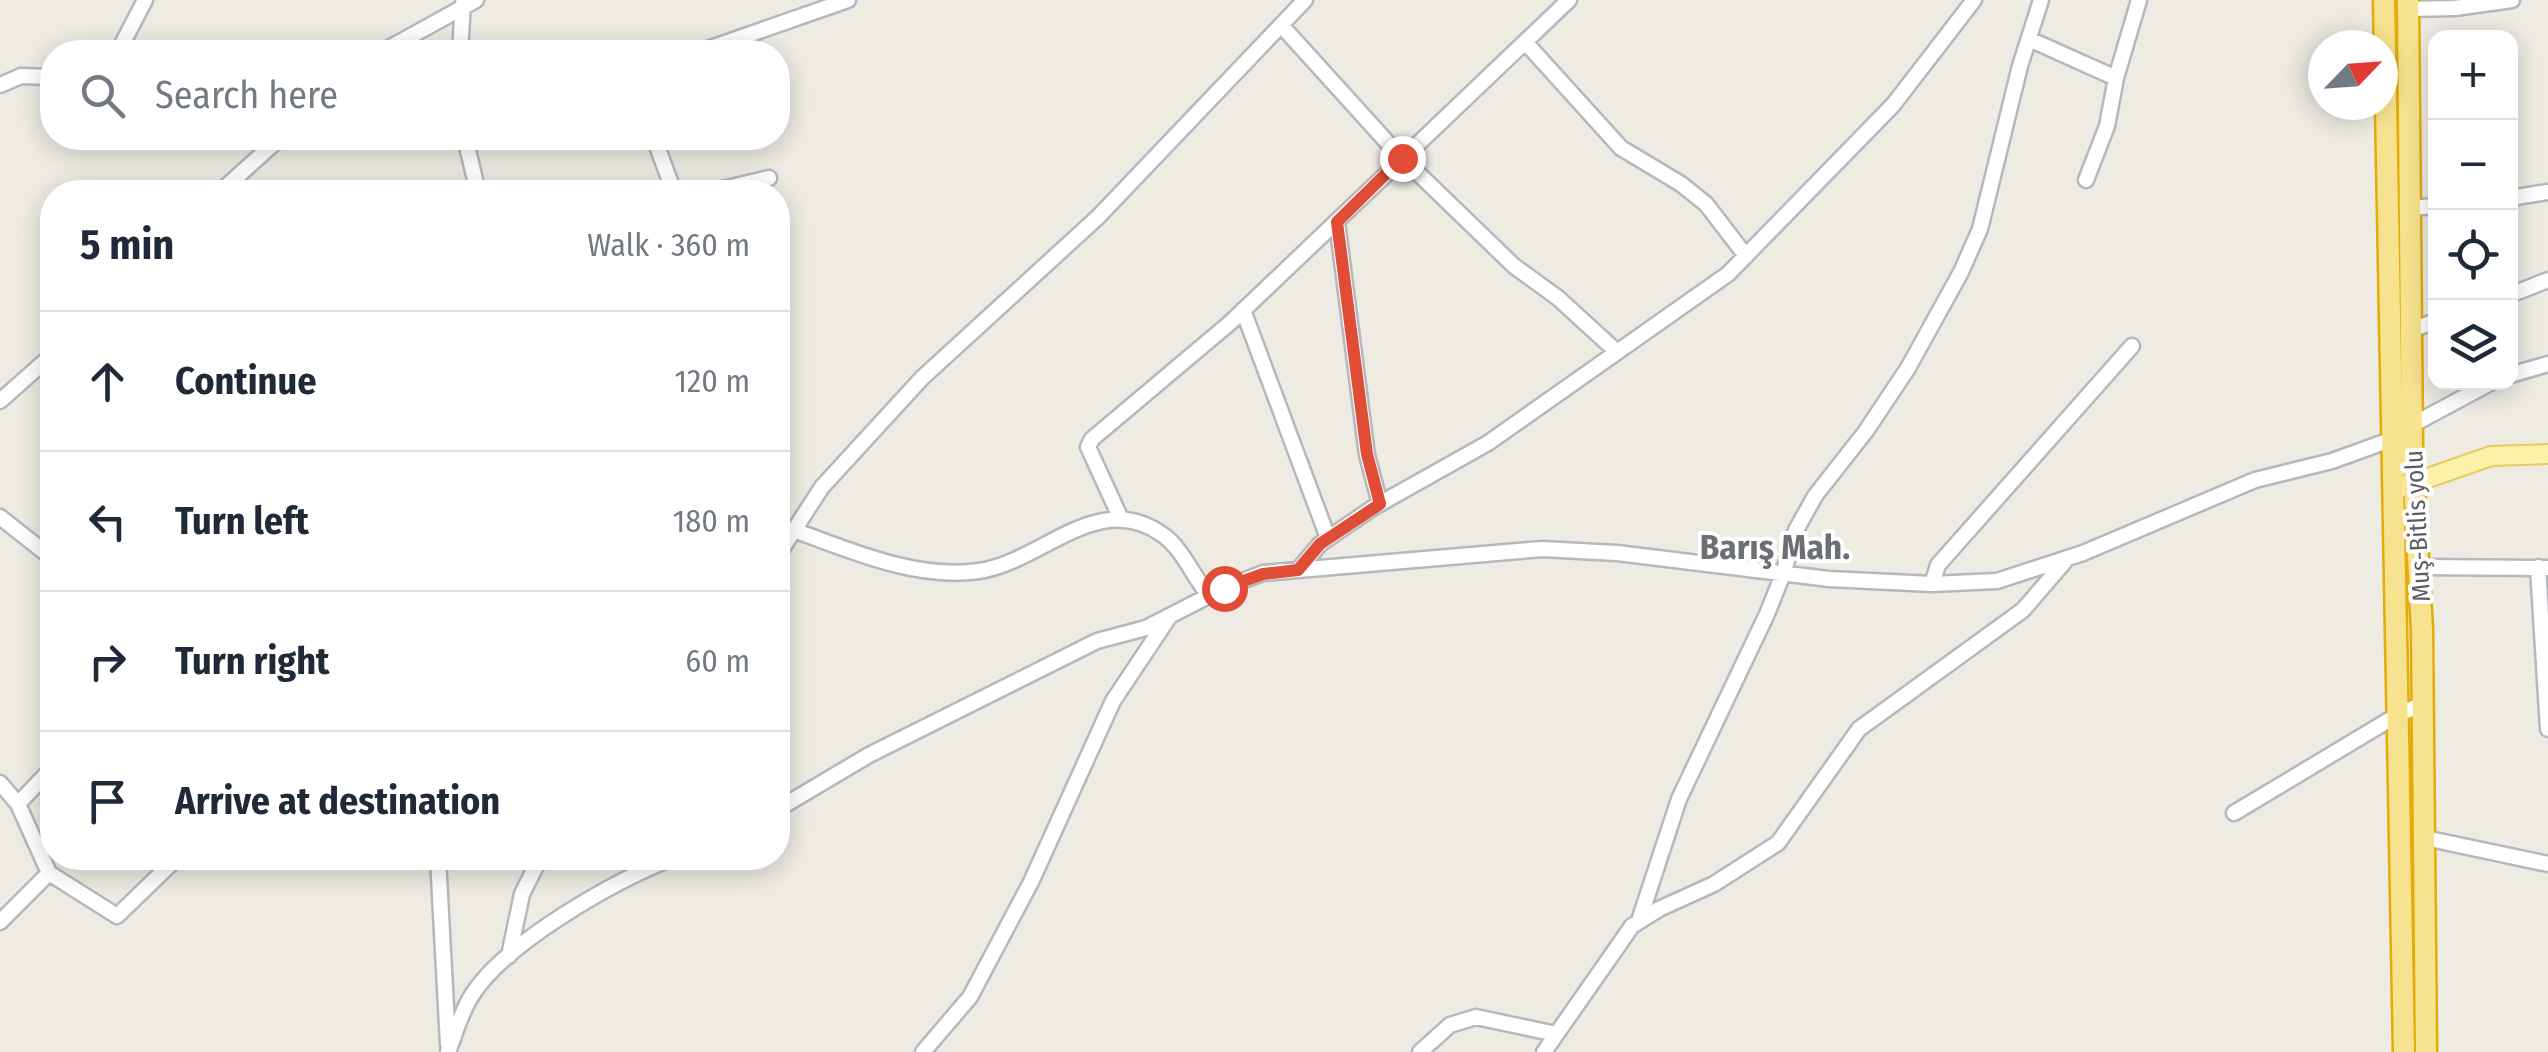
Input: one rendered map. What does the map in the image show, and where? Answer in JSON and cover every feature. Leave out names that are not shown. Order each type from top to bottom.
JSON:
[{"type":"highway","name":"Muş-Bitlis yolu","points":[[2384,0],[2404,1052]]},
{"type":"highway","name":"Muş-Bitlis yolu","points":[[2408,4],[2412,435],[2423,704],[2426,1052]]},
{"type":"main road","points":[[2392,491],[2491,456],[2548,454]]},
{"type":"street","points":[[124,40],[145,0]]},
{"type":"street","points":[[733,40],[848,0]]},
{"type":"street","points":[[790,536],[822,488],[922,378],[1098,217],[1305,0]]},
{"type":"street","points":[[1121,519],[1088,446],[1092,439],[1243,310],[1569,0]]},
{"type":"street","points":[[1298,570],[1328,538],[1488,443],[1728,274],[1893,105],[1974,0]]},
{"type":"street","points":[[1640,921],[1680,799],[1783,574],[1796,530],[1815,496],[1866,431],[1908,368],[1980,230],[2042,0]]},
{"type":"street","points":[[2086,180],[2107,126],[2116,78],[2139,0]]},
{"type":"street","points":[[2408,4],[2455,8],[2512,0]]},
{"type":"street","points":[[402,40],[467,2]]},
{"type":"street","points":[[462,40],[467,2]]},
{"type":"street","points":[[1280,25],[1402,158],[1514,266],[1558,298],[1616,351]]},
{"type":"street","points":[[2029,39],[2116,78]]},
{"type":"street","points":[[1525,42],[1621,148],[1706,204],[1746,256]]},
{"type":"street","points":[[0,86],[20,76],[40,77]]},
{"type":"street","points":[[233,180],[267,150]]},
{"type":"street","points":[[468,150],[476,180]]},
{"type":"street","points":[[658,150],[670,180]]},
{"type":"street","points":[[761,180],[769,178]]},
{"type":"street","points":[[2518,197],[2548,192]]},
{"type":"street","points":[[2410,208],[2428,207]]},
{"type":"street","points":[[1337,222],[1367,454],[1380,504]]},
{"type":"street","points":[[2518,291],[2548,280]]},
{"type":"street","points":[[1243,310],[1328,538]]},
{"type":"street","points":[[2411,330],[2428,324]]},
{"type":"street","points":[[1932,584],[1938,565],[2132,346]]},
{"type":"street","points":[[2518,373],[2548,364]]},
{"type":"street","points":[[0,401],[40,366]]},
{"type":"street","points":[[790,802],[869,755],[1082,648],[1146,628],[1263,574],[1542,549],[1617,553],[1783,574],[1932,584],[1997,581],[2067,558],[2255,480],[2412,435],[2480,390]]},
{"type":"street","points":[[0,517],[40,549]]},
{"type":"street","points":[[794,530],[844,548],[950,574],[1008,564],[1076,529],[1108,518],[1121,519],[1161,533],[1175,546],[1209,596]]},
{"type":"street","points":[[1544,1052],[1632,926],[1659,908],[1714,884],[1778,843],[1859,729],[2023,610],[2067,558]]},
{"type":"street","points":[[2419,568],[2543,568],[2548,729]]},
{"type":"street","points":[[923,1052],[970,997],[1031,882],[1112,700],[1169,616]]},
{"type":"street","points":[[2234,813],[2399,714],[2423,704]]},
{"type":"street","points":[[18,804],[40,781]]},
{"type":"street","points":[[0,783],[18,804],[40,855]]},
{"type":"street","points":[[2425,838],[2548,864]]},
{"type":"street","points":[[46,870],[117,916],[165,870]]},
{"type":"street","points":[[439,870],[448,1051]]},
{"type":"street","points":[[510,956],[522,894],[534,870]]},
{"type":"street","points":[[448,1051],[472,994],[510,956],[560,918],[642,870]]},
{"type":"street","points":[[0,922],[48,874]]},
{"type":"street","points":[[1420,1052],[1450,1025],[1476,1017],[1556,1034]]},
{"type":"district","name":"Barış Mah.","points":[[1775,547]]},
{"type":"route","points":[[1224,588],[1263,574],[1298,570],[1320,544],[1380,504],[1367,454],[1337,222],[1402,158]]}]
